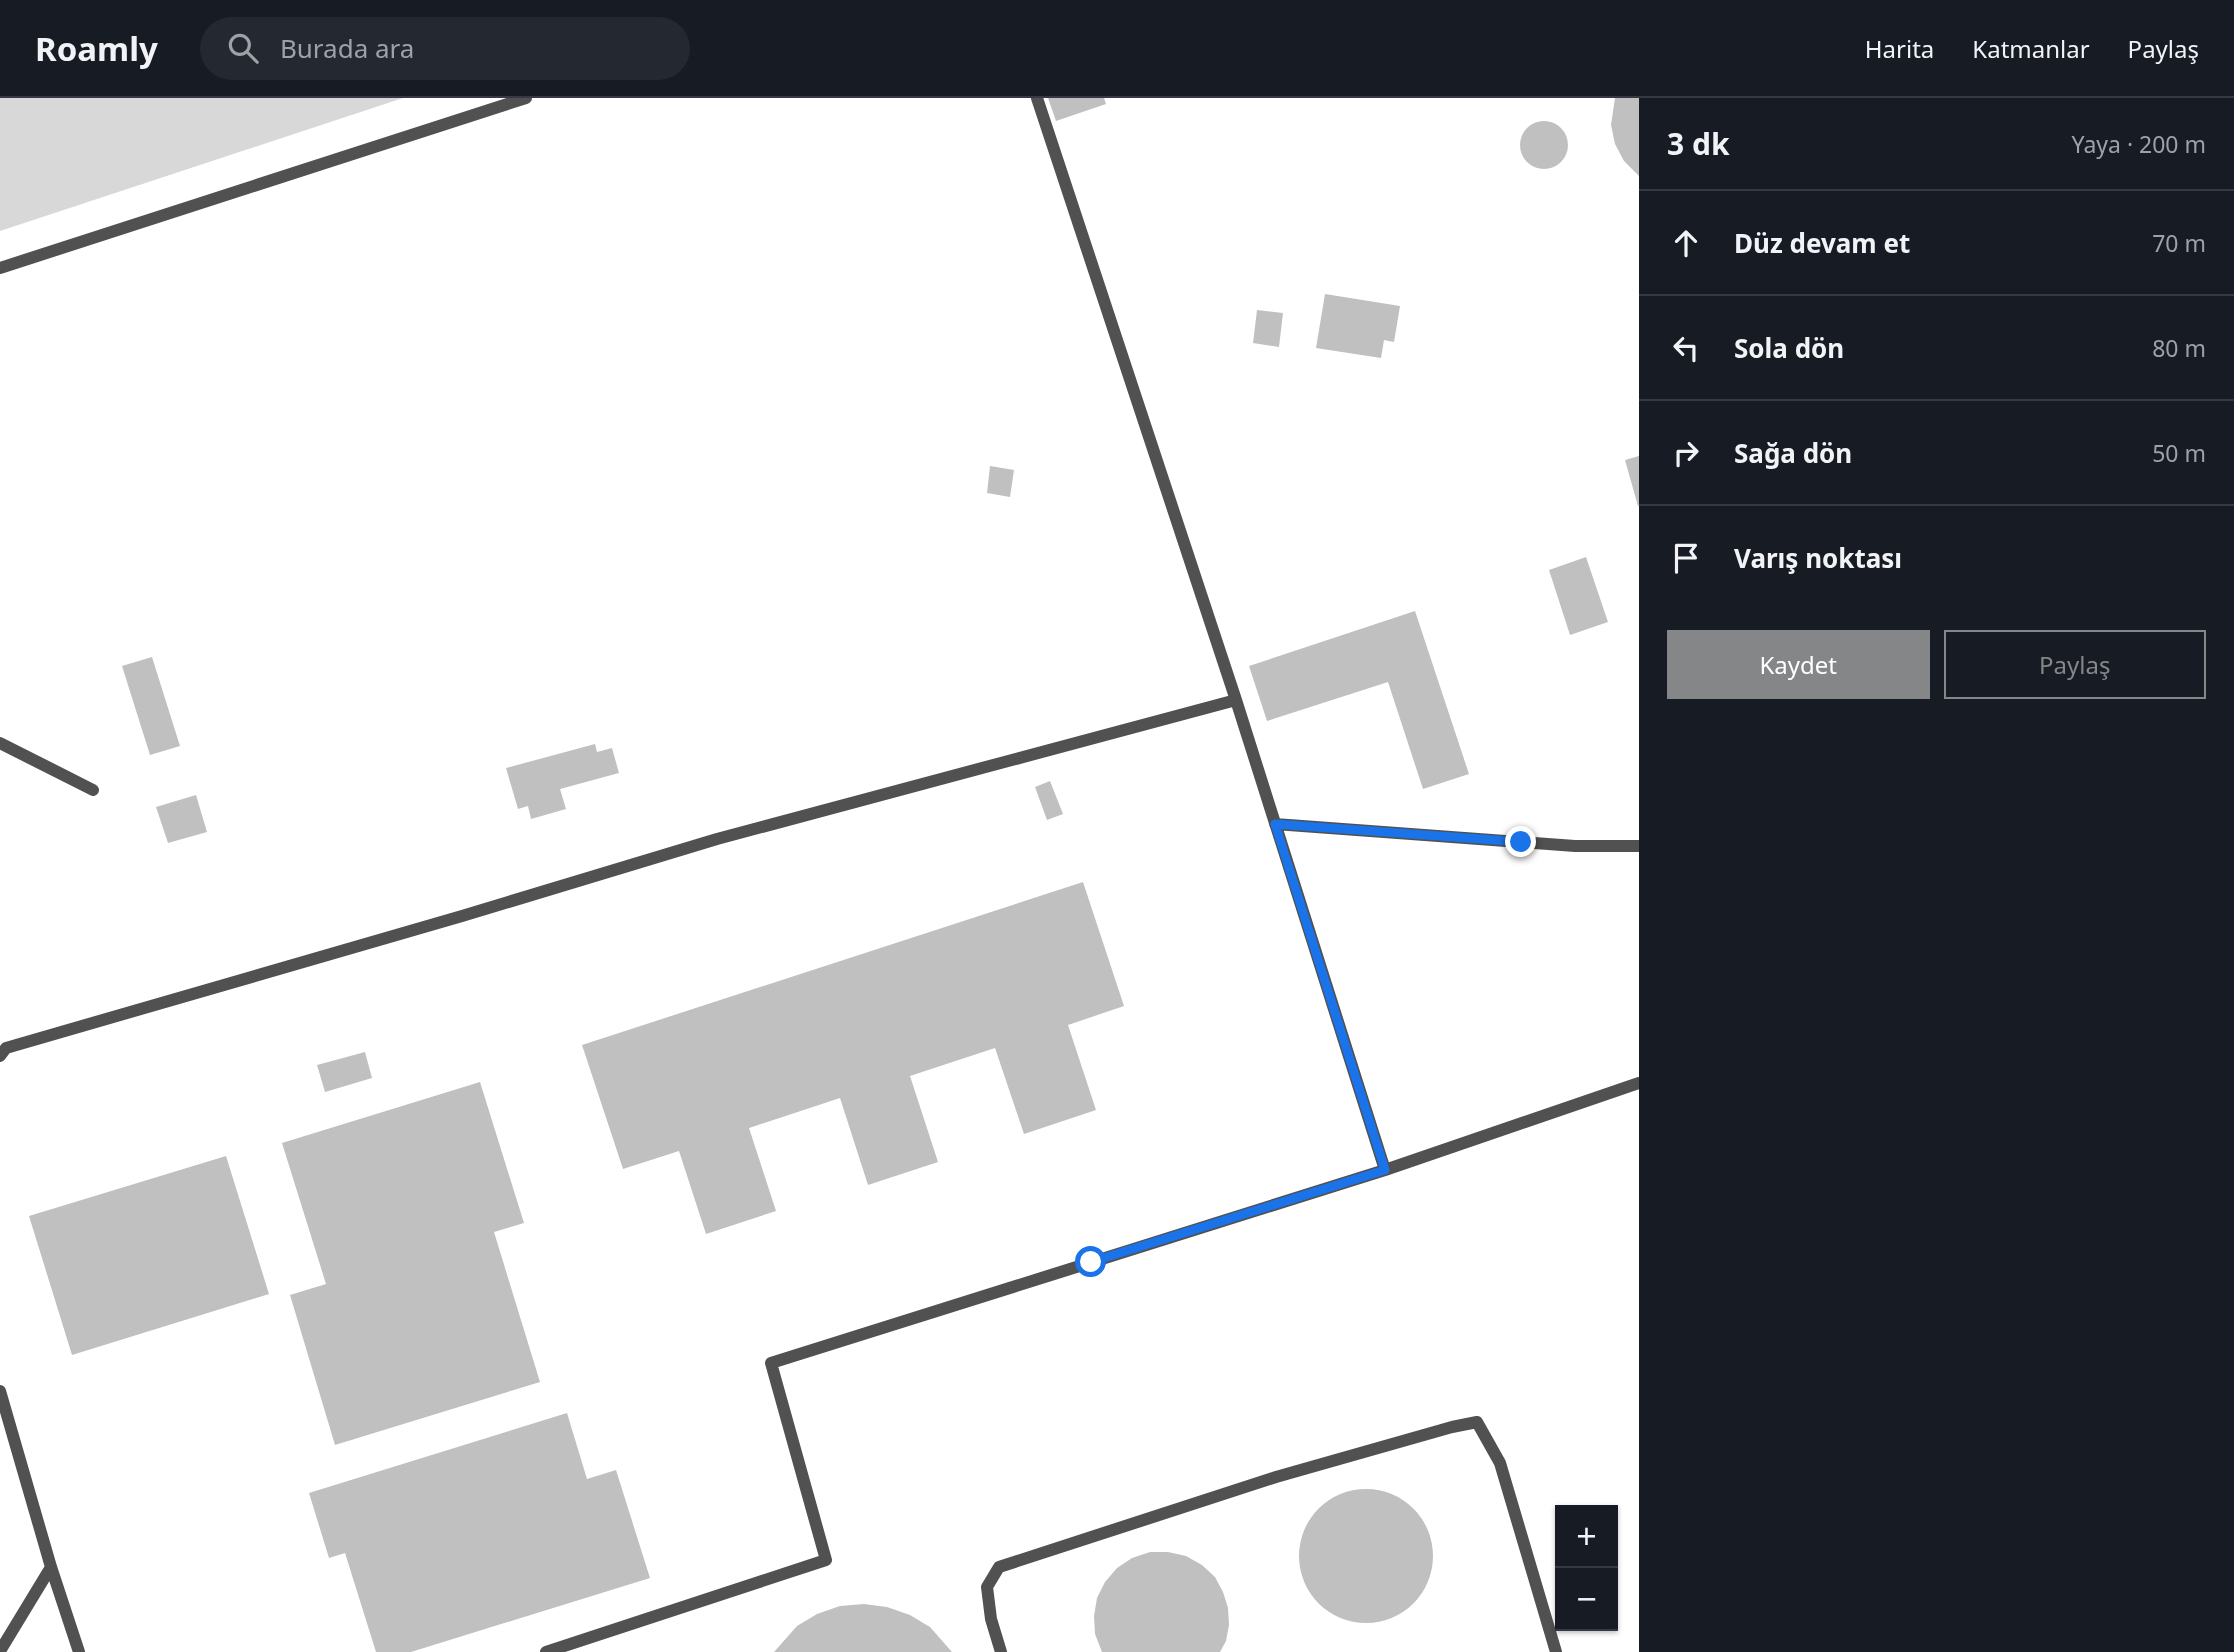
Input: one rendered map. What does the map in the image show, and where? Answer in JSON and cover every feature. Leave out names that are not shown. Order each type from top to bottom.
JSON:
[{"type":"lane","points":[[0,268],[526,98]]},
{"type":"lane","points":[[1037,98],[1236,700],[1385,1170]]},
{"type":"lane","points":[[0,1056],[6,1048],[717,839],[1236,700]]},
{"type":"lane","points":[[0,743],[93,790]]},
{"type":"lane","points":[[1275,824],[1575,846],[1639,846]]},
{"type":"lane","points":[[546,1652],[826,1560],[771,1363],[1385,1170],[1639,1083]]},
{"type":"lane","points":[[0,1391],[51,1567],[79,1652]]},
{"type":"lane","points":[[1001,1652],[991,1619],[987,1587],[999,1567],[1276,1477],[1452,1427],[1477,1423],[1500,1463],[1556,1652]]},
{"type":"lane","points":[[0,1651],[51,1567]]},
{"type":"shaded area","points":[[0,98],[403,98],[0,231]]},
{"type":"building","points":[[1048,98],[1104,98],[1106,104],[1056,121]]},
{"type":"building","points":[[1615,98],[1639,98],[1639,176],[1624,161],[1615,144],[1611,125]]},
{"type":"building","points":[[1544,121],[1561,128],[1568,145],[1561,162],[1544,169],[1527,162],[1520,145],[1527,128]]},
{"type":"building","points":[[1325,294],[1400,306],[1394,342],[1384,340],[1381,358],[1316,348]]},
{"type":"building","points":[[1257,310],[1283,313],[1279,347],[1253,343]]},
{"type":"building","points":[[1639,456],[1639,506],[1638,506],[1625,460]]},
{"type":"building","points":[[990,466],[1014,470],[1010,497],[987,493]]},
{"type":"building","points":[[1586,557],[1608,622],[1570,635],[1549,570]]},
{"type":"building","points":[[1415,611],[1469,774],[1423,789],[1388,682],[1267,721],[1249,666]]},
{"type":"building","points":[[152,657],[180,746],[150,755],[122,666]]},
{"type":"building","points":[[595,744],[597,752],[612,748],[619,773],[560,789],[566,809],[531,819],[528,806],[518,809],[506,768]]},
{"type":"building","points":[[1050,781],[1063,814],[1047,820],[1035,787]]},
{"type":"building","points":[[196,795],[207,832],[168,843],[156,807]]},
{"type":"building","points":[[1083,882],[1124,1006],[1068,1025],[1096,1110],[1024,1134],[995,1048],[910,1076],[938,1162],[868,1185],[840,1098],[749,1128],[776,1211],[706,1234],[679,1151],[623,1169],[582,1045]]},
{"type":"building","points":[[365,1052],[372,1078],[325,1092],[317,1065]]},
{"type":"building","points":[[480,1082],[524,1223],[494,1232],[540,1382],[335,1445],[290,1295],[326,1284],[282,1143]]},
{"type":"building","points":[[226,1156],[269,1294],[72,1355],[29,1216]]},
{"type":"building","points":[[567,1413],[587,1479],[616,1470],[650,1578],[411,1652],[376,1652],[345,1553],[329,1558],[309,1493]]},
{"type":"building","points":[[1366,1489],[1392,1494],[1414,1508],[1428,1530],[1433,1556],[1428,1582],[1414,1604],[1392,1618],[1366,1623],[1340,1618],[1318,1604],[1304,1582],[1299,1556],[1304,1530],[1318,1508],[1340,1494]]},
{"type":"building","points":[[1150,1552],[1186,1556],[1215,1577],[1228,1608],[1229,1625],[1226,1641],[1220,1652],[1102,1652],[1095,1634],[1097,1598],[1105,1582],[1117,1568],[1132,1558]]},
{"type":"building","points":[[864,1604],[887,1607],[910,1615],[930,1627],[952,1652],[774,1652],[797,1626],[817,1614],[840,1606]]},
{"type":"route","points":[[1091,1262],[1385,1170],[1275,824],[1521,842]]}]
